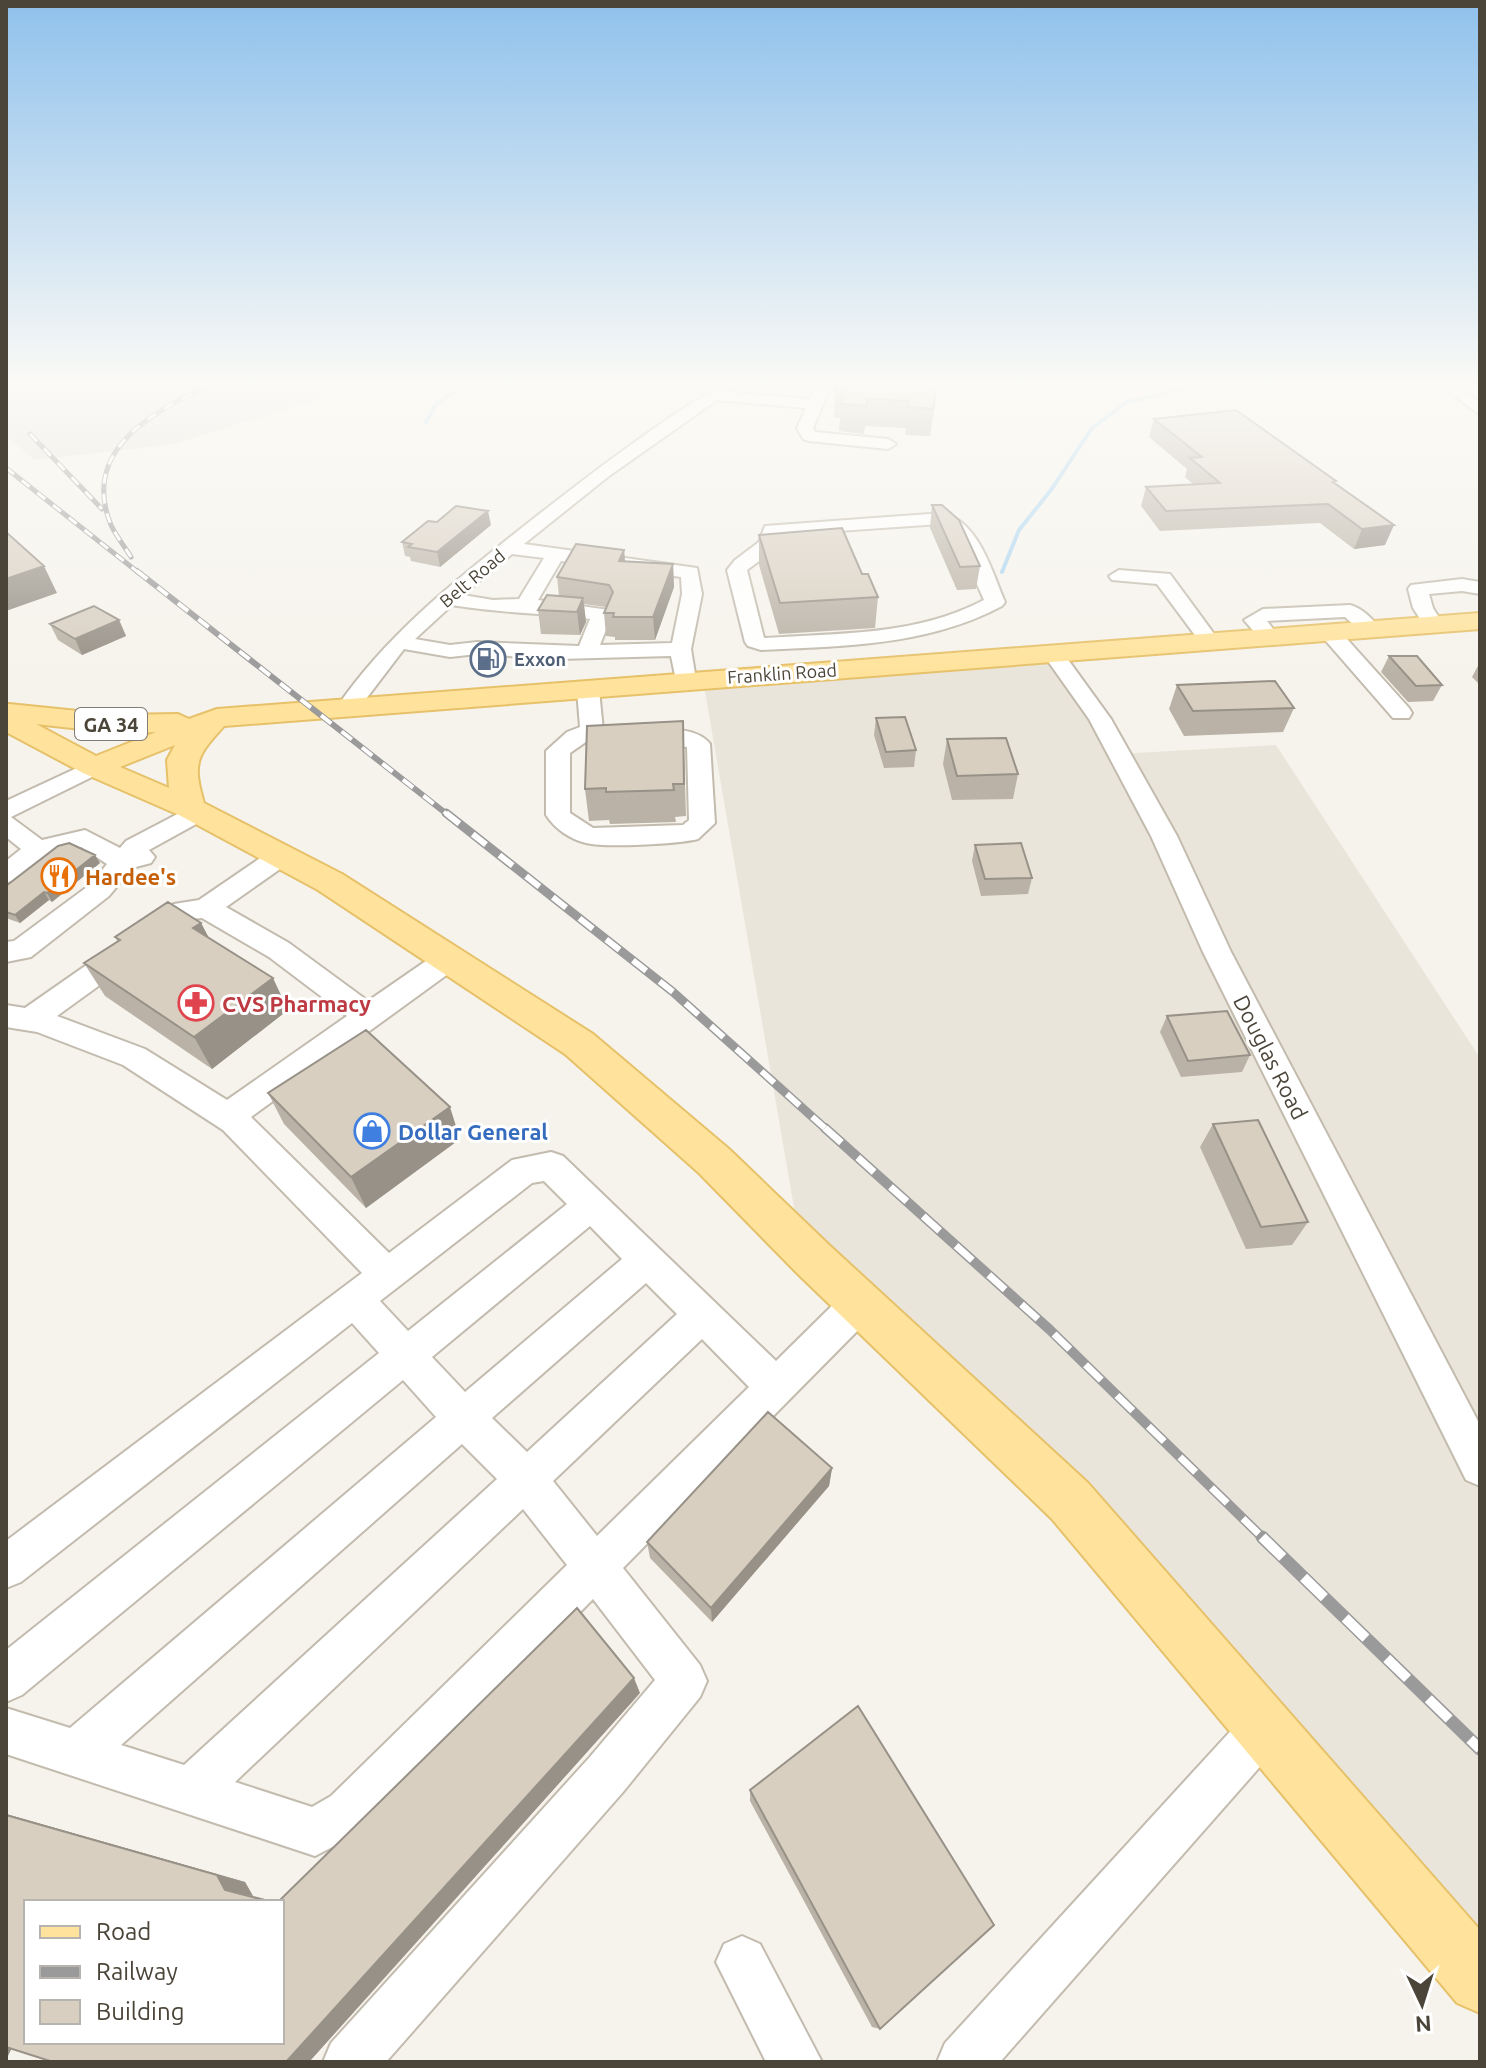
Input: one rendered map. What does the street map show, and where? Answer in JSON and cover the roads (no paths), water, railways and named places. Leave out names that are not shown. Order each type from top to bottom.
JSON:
[{"type":"main road","name":"Franklin Road","points":[[94,767],[217,718],[348,707],[567,676],[685,680],[1480,621]]},
{"type":"main road","name":"GA 34","points":[[6,712],[117,724],[172,724],[217,718]]},
{"type":"main road","points":[[198,813],[180,776],[180,762],[193,741],[217,718]]},
{"type":"main road","points":[[6,720],[94,767],[198,813],[330,882],[579,1044],[714,1161],[1070,1501],[1480,1980]]},
{"type":"street","name":"Belt Road","points":[[348,707],[399,642],[591,482]]},
{"type":"street","points":[[943,518],[951,520],[961,530],[995,602],[966,620],[900,633],[776,643],[755,642],[737,570],[743,561],[763,552],[771,541],[771,530],[943,518]]},
{"type":"street","points":[[508,548],[690,572],[692,594],[681,649],[685,680]]},
{"type":"street","points":[[450,651],[525,605],[556,554]]},
{"type":"street","points":[[1119,576],[1163,578],[1210,642]]},
{"type":"street","points":[[1433,624],[1423,608],[1418,589],[1462,585],[1480,588]]},
{"type":"street","points":[[448,598],[567,676],[608,735]]},
{"type":"street","points":[[525,605],[602,614],[587,652],[567,676]]},
{"type":"street","points":[[1270,638],[1254,620],[1263,615],[1350,611],[1371,630]]},
{"type":"street","points":[[900,633],[917,663]]},
{"type":"street","points":[[1329,633],[1348,649],[1381,694],[1401,713]]},
{"type":"street","points":[[399,642],[450,651],[466,667],[567,676]]},
{"type":"street","points":[[776,643],[783,673]]},
{"type":"street","points":[[587,652],[681,649]]},
{"type":"street","name":"Douglas Road","points":[[1054,654],[1100,719],[1164,836],[1217,952],[1480,1466]]},
{"type":"street","points":[[608,735],[671,737],[690,739],[698,744],[702,823],[689,833],[590,836],[574,829],[558,815],[558,751],[575,737],[608,735]]},
{"type":"street","points":[[6,811],[94,767]]},
{"type":"street","points":[[6,952],[21,950],[100,890],[123,862],[157,850],[198,813]]},
{"type":"street","points":[[6,824],[37,849]]},
{"type":"street","points":[[6,874],[37,849],[85,838],[123,862]]},
{"type":"street","points":[[18,1018],[184,911],[206,908],[281,856]]},
{"type":"street","points":[[206,908],[279,950],[368,1017]]},
{"type":"street","points":[[227,1117],[449,959]]},
{"type":"street","points":[[18,1018],[134,1057],[227,1117],[371,1287],[406,1354],[463,1418],[526,1479],[684,1681],[606,1775],[350,2062]]},
{"type":"street","points":[[6,1567],[524,1170],[551,1166],[775,1386]]},
{"type":"street","points":[[6,1679],[591,1205]]},
{"type":"street","points":[[76,1754],[646,1260]]},
{"type":"street","points":[[6,1731],[315,1832],[348,1813],[861,1302]]},
{"type":"street","points":[[191,1791],[702,1315]]},
{"type":"street","points":[[964,2062],[1264,1728]]},
{"type":"street","points":[[742,1962],[795,2062]]},
{"type":"waterway","points":[[1002,572],[1019,530],[1057,482]]},
{"type":"railway","points":[[23,482],[139,573]]},
{"type":"railway","points":[[76,482],[102,509]]},
{"type":"railway","points":[[105,482],[104,498],[111,525],[131,557]]},
{"type":"railway","points":[[137,571],[448,815]]},
{"type":"railway","points":[[446,813],[673,992],[827,1130]]},
{"type":"railway","points":[[825,1128],[1049,1329],[1264,1539]]},
{"type":"railway","points":[[1262,1537],[1480,1749]]},
{"type":"place","name":"Exxon","points":[[488,659]]},
{"type":"place","name":"Hardee's","points":[[59,876]]},
{"type":"place","name":"CVS Pharmacy","points":[[196,1003]]},
{"type":"place","name":"Dollar General","points":[[372,1131]]}]
